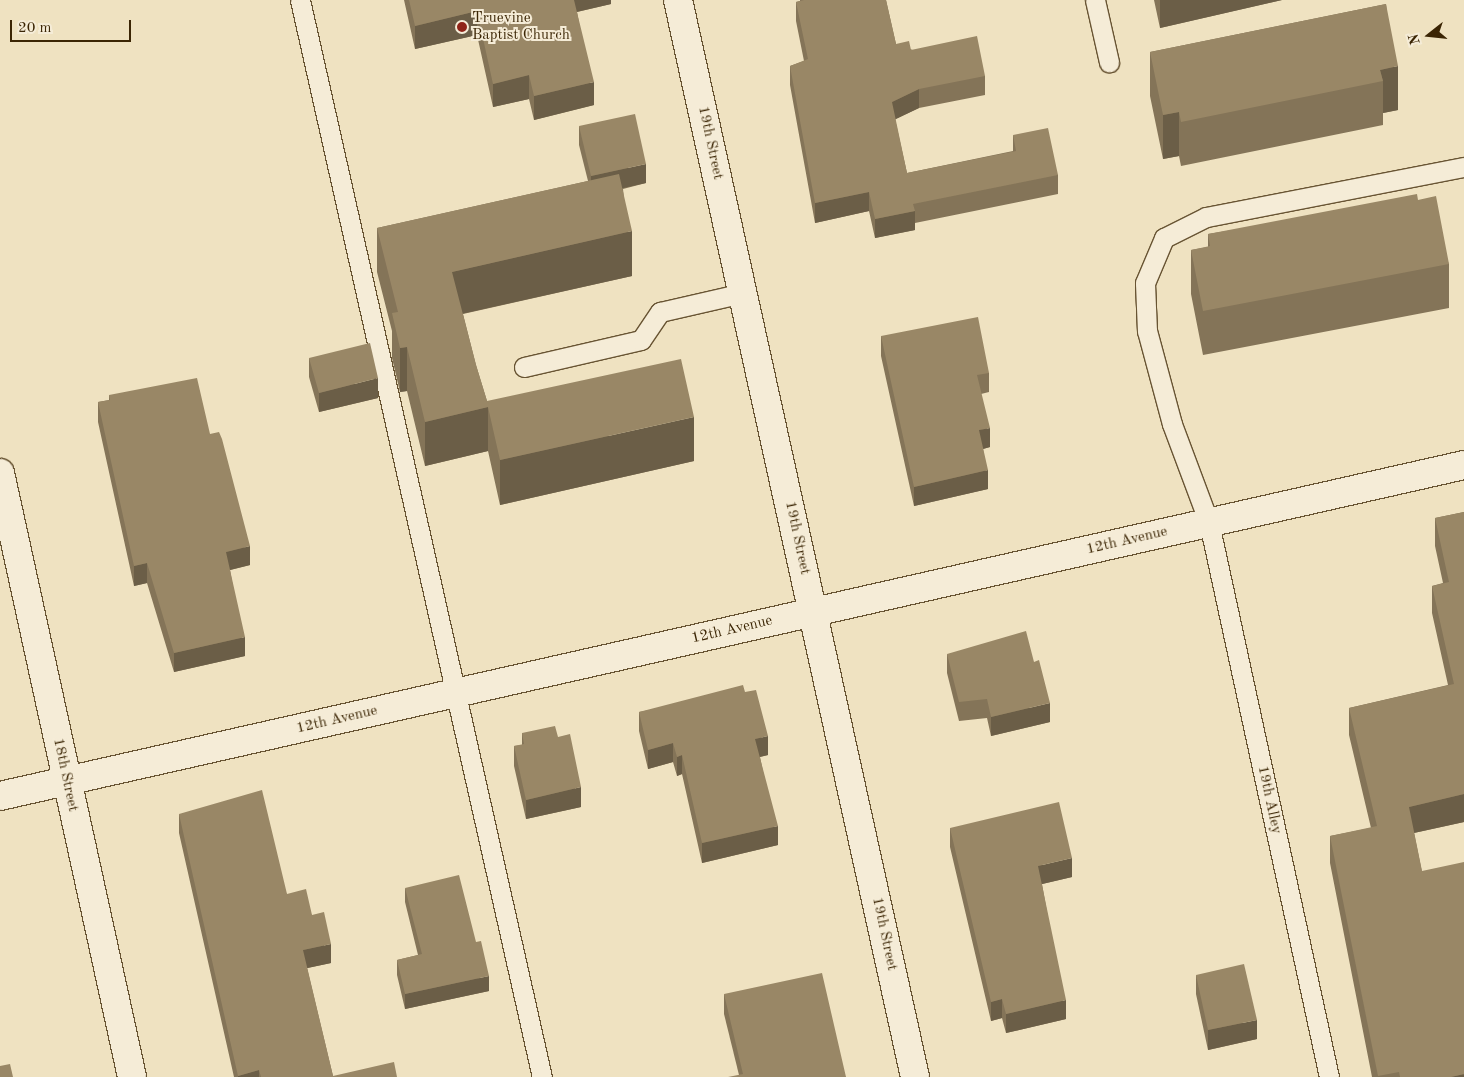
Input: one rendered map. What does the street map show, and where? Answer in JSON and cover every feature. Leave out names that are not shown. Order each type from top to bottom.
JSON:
[{"type":"street","name":"19th Street","points":[[678,0],[915,1077]]},
{"type":"street","name":"12th Avenue","points":[[0,796],[1464,465]]},
{"type":"street","name":"18th Street","points":[[0,473],[132,1077]]},
{"type":"lane","points":[[300,0],[542,1077]]},
{"type":"lane","points":[[1094,0],[1110,62]]},
{"type":"lane","name":"19th Alley","points":[[1330,1077],[1209,523],[1172,424],[1147,330],[1145,283],[1164,238],[1224,212],[1464,167]]},
{"type":"lane","points":[[524,367],[641,340],[660,312],[743,293]]},
{"type":"building","points":[[409,0],[574,0],[594,82],[534,96],[529,75],[493,84],[477,11],[415,26]]},
{"type":"building","points":[[804,0],[886,0],[896,44],[909,41],[911,50],[977,36],[985,76],[919,89],[892,102],[907,173],[1016,151],[1013,135],[1048,128],[1058,175],[913,204],[915,211],[875,219],[869,192],[815,203],[790,66],[808,59],[796,2]]},
{"type":"building","points":[[1386,4],[1398,66],[1380,70],[1383,81],[1181,122],[1179,112],[1163,115],[1150,52]]},
{"type":"building","points":[[635,114],[646,164],[591,176],[579,126]]},
{"type":"building","points":[[619,174],[632,231],[452,272],[487,401],[681,359],[694,417],[500,460],[488,407],[425,422],[407,347],[400,348],[392,313],[398,312],[377,228]]},
{"type":"building","points":[[1417,194],[1418,200],[1436,196],[1449,264],[1203,311],[1191,250],[1210,246],[1208,234]]},
{"type":"building","points":[[978,317],[989,373],[977,375],[990,428],[979,430],[988,470],[914,487],[881,336]]},
{"type":"building","points":[[370,343],[378,378],[319,393],[309,358]]},
{"type":"building","points":[[197,378],[210,434],[219,432],[222,439],[250,546],[226,552],[245,637],[174,653],[147,563],[134,566],[98,402],[110,400],[109,395]]},
{"type":"building","points":[[1464,512],[1464,794],[1409,807],[1422,871],[1464,862],[1464,1074],[1451,1077],[1400,1077],[1399,1072],[1378,1076],[1330,836],[1377,826],[1349,708],[1454,684],[1432,586],[1449,582],[1435,518]]},
{"type":"building","points":[[1026,631],[1034,662],[1039,660],[1050,703],[991,717],[987,699],[959,702],[947,654]]},
{"type":"building","points":[[743,685],[745,692],[756,690],[768,736],[755,739],[778,826],[702,843],[682,755],[677,757],[673,743],[648,750],[639,712]]},
{"type":"building","points":[[555,726],[558,737],[570,734],[581,787],[526,800],[514,746],[524,744],[522,733]]},
{"type":"building","points":[[262,790],[287,894],[306,889],[312,915],[324,912],[331,944],[303,950],[333,1076],[394,1062],[397,1077],[261,1077],[259,1070],[238,1076],[179,814]]},
{"type":"building","points":[[1059,802],[1072,858],[1038,866],[1066,1000],[1006,1014],[1002,999],[991,1002],[950,828]]},
{"type":"building","points":[[459,875],[476,942],[481,941],[489,976],[405,994],[397,960],[422,954],[405,888]]},
{"type":"building","points":[[1244,964],[1257,1020],[1208,1030],[1196,975]]},
{"type":"building","points":[[822,973],[846,1077],[728,1077],[743,1074],[724,994]]},
{"type":"building","points":[[10,1064],[13,1077],[0,1077],[0,1066]]},
{"type":"place","name":"Truevine Baptist Church","points":[[462,27]]}]
